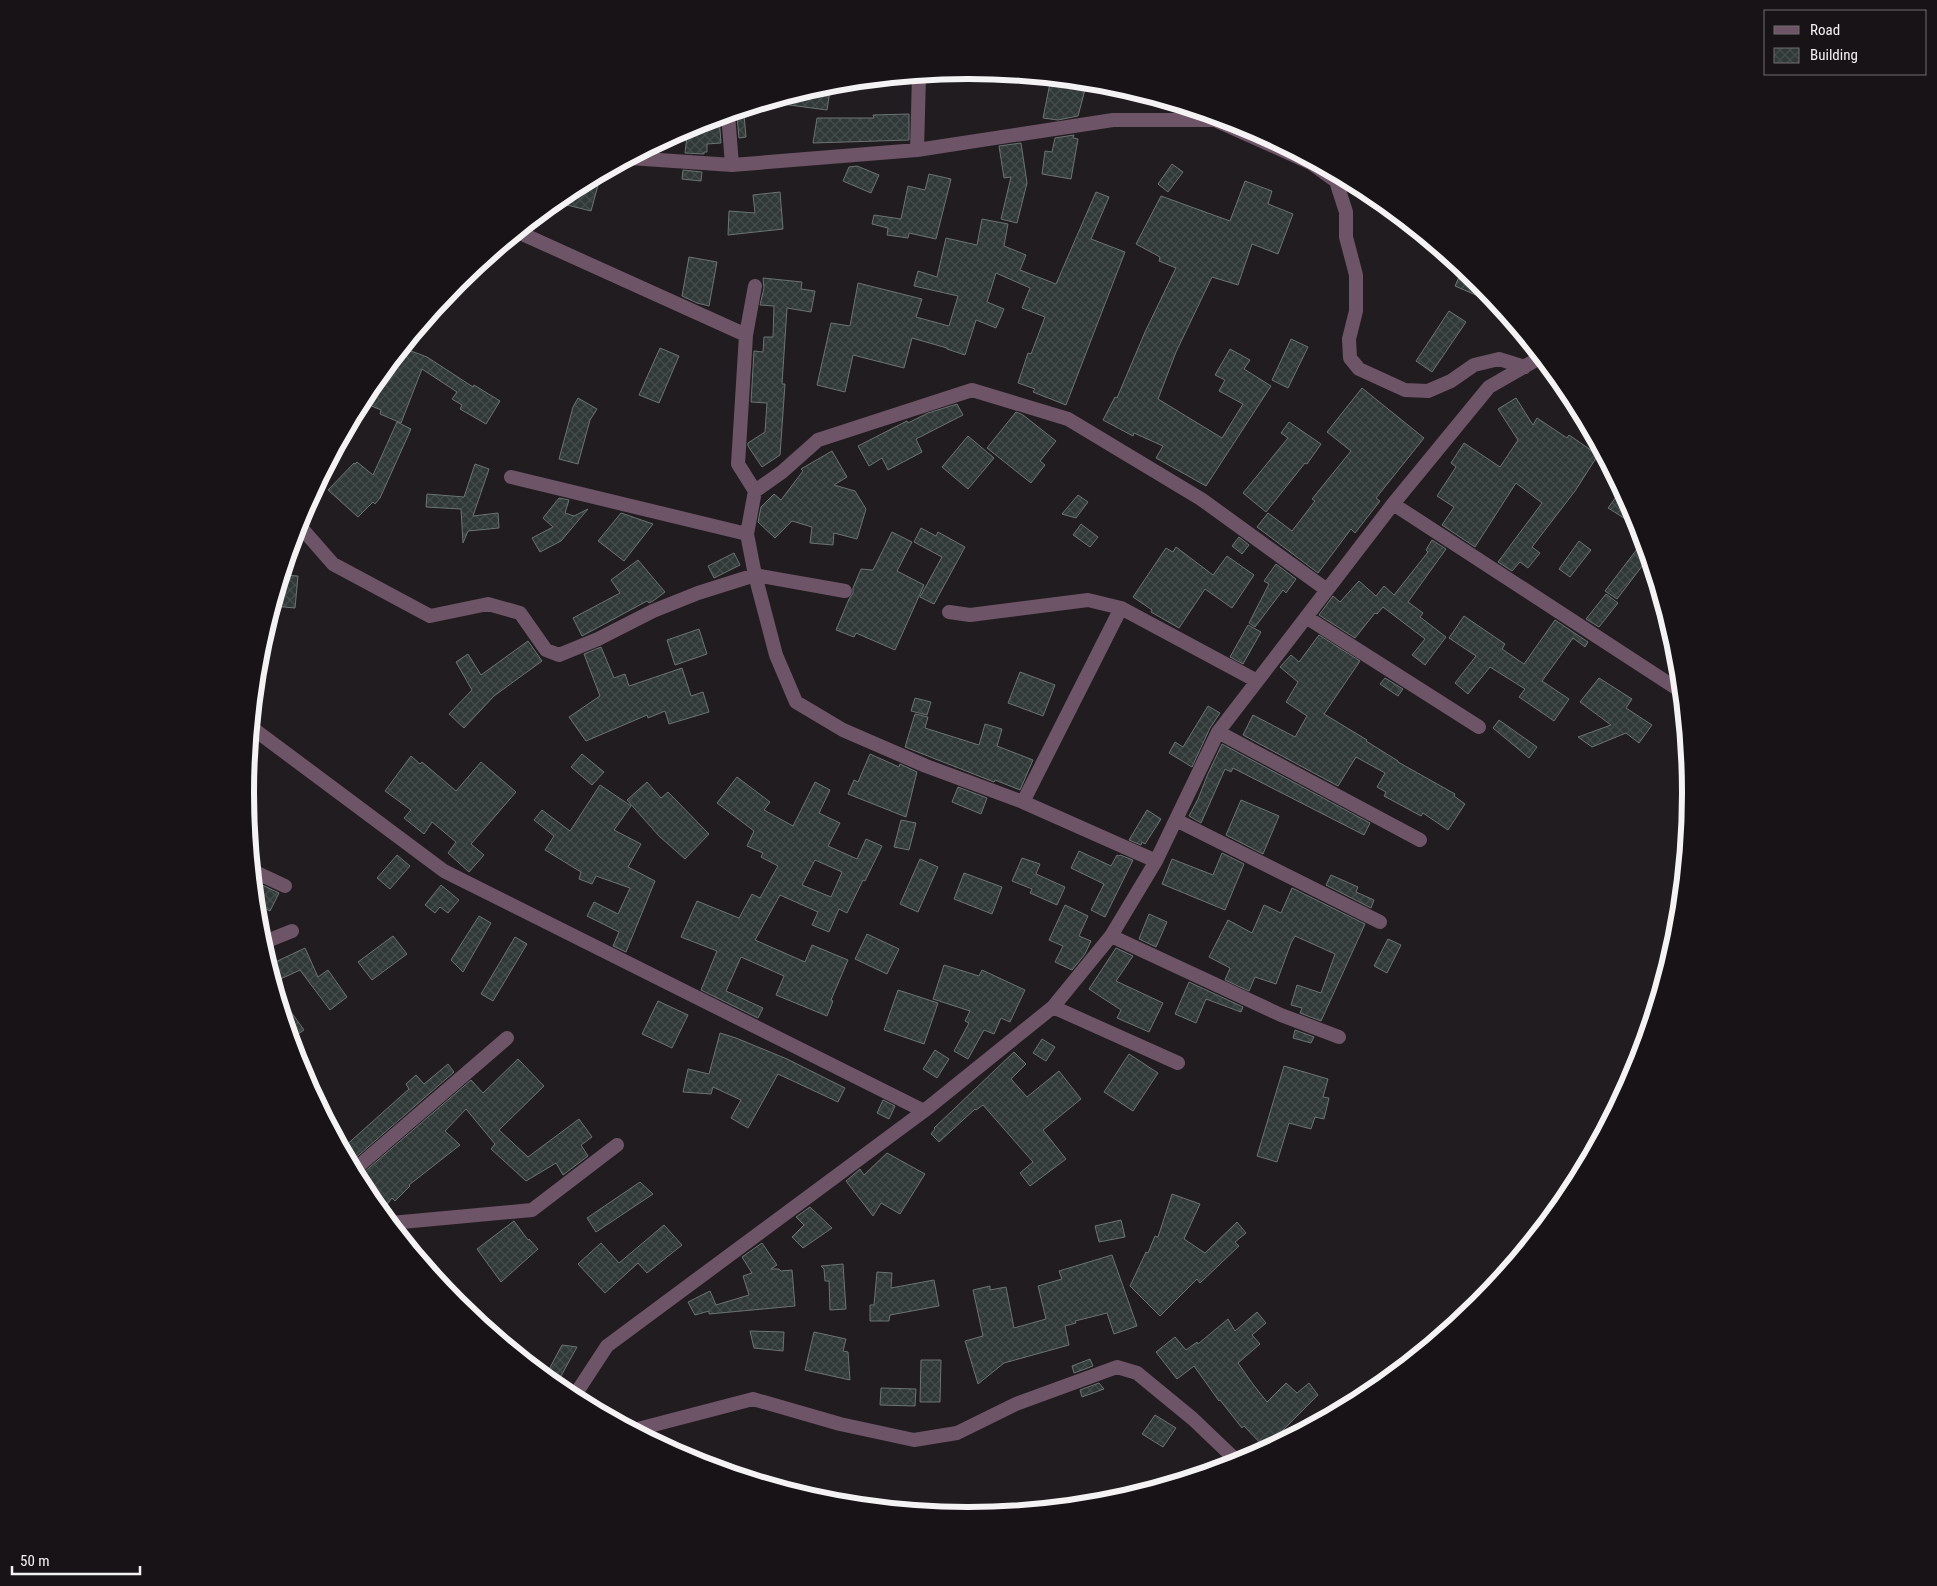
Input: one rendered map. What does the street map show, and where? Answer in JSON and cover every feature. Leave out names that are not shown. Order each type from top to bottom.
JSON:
[{"type":"street","points":[[917,150],[919,80]]},
{"type":"street","points":[[640,159],[732,165],[917,150],[1113,120],[1206,120]]},
{"type":"street","points":[[729,121],[732,165]]},
{"type":"street","points":[[1329,176],[1336,181],[1346,212],[1346,237],[1356,275],[1356,311],[1349,339],[1350,358],[1358,369],[1405,390],[1428,391],[1452,381],[1474,365],[1499,358],[1525,367]]},
{"type":"street","points":[[524,235],[746,336]]},
{"type":"street","points":[[754,286],[746,336],[738,464],[755,490],[747,534],[755,575],[776,655],[796,702],[851,734],[926,766],[1023,802],[1156,861]]},
{"type":"street","points":[[578,1391],[606,1346],[924,1111],[1053,1007],[1111,936],[1156,861],[1218,732],[1393,504],[1489,387],[1536,360]]},
{"type":"street","points":[[755,490],[782,472],[818,440],[972,390],[1068,419],[1202,498],[1327,590]]},
{"type":"street","points":[[511,477],[747,534]]},
{"type":"street","points":[[1393,504],[1675,687]]},
{"type":"street","points":[[304,532],[332,564],[430,616],[488,604],[520,613],[546,650],[559,654],[590,642],[652,611],[698,593],[755,575],[845,590]]},
{"type":"street","points":[[949,612],[970,615],[1088,600],[1121,608],[1257,681]]},
{"type":"street","points":[[1023,802],[1121,608]]},
{"type":"street","points":[[1306,617],[1479,727]]},
{"type":"street","points":[[257,732],[444,871],[924,1111]]},
{"type":"street","points":[[1218,732],[1420,840]]},
{"type":"street","points":[[1176,820],[1380,922]]},
{"type":"street","points":[[259,875],[285,886]]},
{"type":"street","points":[[270,940],[292,930]]},
{"type":"street","points":[[1111,936],[1281,1015],[1339,1037]]},
{"type":"street","points":[[1053,1007],[1178,1063]]},
{"type":"street","points":[[360,1165],[507,1038]]},
{"type":"street","points":[[398,1222],[532,1210],[618,1145]]},
{"type":"street","points":[[642,1428],[753,1399],[840,1424],[914,1440],[957,1433],[1016,1404],[1117,1368],[1137,1373],[1193,1419],[1233,1456]]},
{"type":"building","points":[[1050,84],[1085,89],[1078,116],[1058,120],[1043,118]]},
{"type":"building","points":[[830,92],[827,110],[781,104]]},
{"type":"building","points":[[909,114],[909,140],[813,143],[817,118],[874,118],[873,115]]},
{"type":"building","points":[[744,115],[746,137],[739,138],[737,118]]},
{"type":"building","points":[[720,124],[721,143],[707,144],[707,152],[704,152],[704,154],[685,153],[687,137]]},
{"type":"building","points":[[1074,135],[1073,138],[1078,139],[1071,179],[1042,174],[1045,151],[1052,152],[1055,138]]},
{"type":"building","points":[[1021,143],[1027,183],[1017,223],[1001,219],[1011,177],[1004,178],[999,146]]},
{"type":"building","points":[[1172,164],[1183,172],[1168,192],[1158,184]]},
{"type":"building","points":[[857,166],[879,175],[871,193],[843,181],[849,167]]},
{"type":"building","points":[[683,170],[702,172],[701,181],[682,179]]},
{"type":"building","points":[[929,174],[951,179],[936,239],[909,233],[908,238],[887,235],[888,228],[872,224],[874,215],[901,219],[908,186],[925,190]]},
{"type":"building","points":[[1245,181],[1272,191],[1268,204],[1293,214],[1278,254],[1252,244],[1238,285],[1212,277],[1176,352],[1158,399],[1222,438],[1243,404],[1219,391],[1225,380],[1215,375],[1230,349],[1250,360],[1244,369],[1271,386],[1206,486],[1156,458],[1163,446],[1134,433],[1133,436],[1103,420],[1115,397],[1117,398],[1145,332],[1176,268],[1159,261],[1160,257],[1136,244],[1161,196],[1230,221]]},
{"type":"building","points":[[599,182],[591,211],[564,204]]},
{"type":"building","points":[[780,192],[783,229],[728,235],[729,211],[755,213],[753,195]]},
{"type":"building","points":[[1096,192],[1109,197],[1091,239],[1125,252],[1066,405],[1033,392],[1035,389],[1018,383],[1028,353],[1031,354],[1045,317],[1022,308],[1030,288],[996,273],[987,302],[1004,309],[996,328],[976,320],[965,355],[912,338],[904,368],[853,355],[845,392],[817,385],[831,323],[850,326],[858,283],[922,299],[916,317],[949,326],[958,296],[914,286],[918,271],[937,277],[946,238],[977,245],[982,219],[1008,224],[1004,246],[1026,255],[1020,270],[1056,284]]},
{"type":"building","points":[[689,257],[717,262],[709,306],[682,296]]},
{"type":"building","points":[[1460,275],[1484,298],[1455,286]]},
{"type":"building","points":[[763,278],[802,282],[801,289],[815,291],[811,312],[787,308],[782,384],[785,384],[780,455],[762,467],[748,446],[748,443],[765,432],[767,403],[751,402],[754,351],[763,352],[764,337],[773,337],[774,306],[760,305],[764,288]]},
{"type":"building","points":[[1449,311],[1466,322],[1432,372],[1416,361]]},
{"type":"building","points":[[1291,339],[1308,347],[1288,388],[1272,380]]},
{"type":"building","points":[[660,348],[679,356],[659,403],[639,395]]},
{"type":"building","points":[[408,350],[427,357],[473,387],[474,385],[500,401],[486,424],[460,409],[462,405],[452,399],[457,392],[422,369],[401,423],[380,414],[381,410],[369,405]]},
{"type":"building","points":[[1362,388],[1424,438],[1376,498],[1380,501],[1355,533],[1351,529],[1318,573],[1257,527],[1268,513],[1292,531],[1315,501],[1312,499],[1351,451],[1327,432]]},
{"type":"building","points":[[578,398],[597,409],[590,420],[578,464],[559,459],[573,407]]},
{"type":"building","points":[[1516,398],[1533,425],[1537,418],[1567,438],[1569,435],[1598,456],[1575,491],[1532,547],[1540,553],[1528,568],[1520,562],[1512,571],[1498,562],[1542,503],[1516,483],[1475,547],[1442,525],[1454,507],[1437,496],[1456,467],[1451,463],[1464,443],[1500,467],[1518,440],[1498,409]]},
{"type":"building","points":[[957,404],[963,415],[916,439],[922,452],[888,470],[882,458],[869,466],[858,446],[907,421],[908,423],[928,413]]},
{"type":"building","points":[[1016,412],[1023,415],[1056,441],[1040,461],[1045,465],[1031,483],[987,448]]},
{"type":"building","points":[[397,422],[411,429],[380,498],[375,504],[373,502],[358,517],[328,490],[357,462],[373,475]]},
{"type":"building","points":[[1289,422],[1321,444],[1307,464],[1305,463],[1266,512],[1243,493],[1288,438],[1281,433]]},
{"type":"building","points":[[968,436],[994,458],[968,489],[942,467]]},
{"type":"building","points":[[832,451],[847,477],[834,485],[855,491],[866,509],[857,539],[834,533],[833,545],[810,543],[812,527],[792,521],[775,538],[758,522],[761,507],[774,494],[781,500],[803,471],[801,469]]},
{"type":"building","points":[[475,464],[489,469],[473,516],[498,513],[499,528],[468,531],[463,543],[461,509],[426,507],[427,494],[464,497]]},
{"type":"building","points":[[1078,495],[1088,502],[1076,518],[1062,514]]},
{"type":"building","points":[[1617,496],[1628,521],[1608,508]]},
{"type":"building","points":[[559,498],[569,500],[565,513],[574,516],[588,509],[561,541],[540,552],[532,538],[553,527],[543,518]]},
{"type":"building","points":[[621,513],[653,524],[624,561],[598,541]]},
{"type":"building","points":[[1081,524],[1098,537],[1090,547],[1073,535]]},
{"type":"building","points":[[921,528],[936,536],[938,532],[965,547],[934,604],[920,597],[942,557],[914,542]]},
{"type":"building","points":[[892,532],[912,542],[897,571],[924,585],[895,650],[856,633],[854,637],[836,630],[853,593],[853,588],[861,569],[873,570]]},
{"type":"building","points":[[1239,537],[1249,545],[1242,554],[1232,546]]},
{"type":"building","points":[[1432,540],[1446,549],[1408,602],[1423,613],[1420,617],[1446,637],[1425,665],[1412,655],[1425,639],[1383,607],[1377,614],[1375,613],[1355,638],[1319,615],[1333,596],[1340,602],[1359,581],[1376,596],[1384,586],[1394,595],[1428,552],[1426,550]]},
{"type":"building","points":[[1579,541],[1591,550],[1570,577],[1559,569]]},
{"type":"building","points":[[1176,547],[1213,575],[1227,556],[1254,575],[1232,608],[1205,589],[1179,628],[1151,612],[1152,610],[1133,597],[1166,548],[1173,552]]},
{"type":"building","points":[[1639,547],[1645,563],[1617,599],[1605,591]]},
{"type":"building","points":[[734,553],[740,565],[714,578],[708,566]]},
{"type":"building","points":[[638,560],[665,592],[653,601],[649,603],[647,601],[582,636],[573,618],[620,593],[611,580]]},
{"type":"building","points":[[1276,564],[1296,579],[1286,593],[1283,590],[1255,627],[1249,623],[1269,584],[1264,581]]},
{"type":"building","points":[[288,575],[298,576],[295,608],[279,607]]},
{"type":"building","points":[[1606,594],[1618,603],[1599,627],[1586,619]]},
{"type":"building","points":[[1464,616],[1505,644],[1502,649],[1524,664],[1555,620],[1588,642],[1585,647],[1573,638],[1542,681],[1569,699],[1554,721],[1519,697],[1525,689],[1490,667],[1468,694],[1455,683],[1476,656],[1449,638]]},
{"type":"building","points":[[1248,625],[1261,632],[1243,664],[1230,657]]},
{"type":"building","points":[[699,629],[707,654],[675,665],[667,640]]},
{"type":"building","points":[[1319,635],[1360,661],[1324,714],[1367,740],[1398,762],[1455,794],[1454,796],[1465,804],[1448,830],[1423,813],[1421,816],[1384,796],[1386,792],[1377,787],[1385,773],[1356,757],[1338,786],[1243,735],[1253,715],[1295,737],[1307,716],[1286,702],[1298,682],[1280,667],[1291,655],[1299,662]]},
{"type":"building","points":[[528,641],[542,661],[494,696],[464,728],[449,714],[472,690],[456,662],[468,654],[481,675]]},
{"type":"building","points":[[601,647],[614,678],[625,674],[629,686],[682,668],[691,696],[703,692],[709,712],[669,724],[665,711],[648,718],[647,715],[586,741],[569,717],[600,696],[584,654]]},
{"type":"building","points":[[1020,672],[1055,685],[1043,716],[1008,703]]},
{"type":"building","points":[[1385,678],[1403,689],[1398,696],[1380,684]]},
{"type":"building","points":[[1599,678],[1632,699],[1626,708],[1652,725],[1639,743],[1626,733],[1592,747],[1578,737],[1611,725],[1580,702]]},
{"type":"building","points":[[915,698],[931,702],[927,715],[911,711]]},
{"type":"building","points":[[1208,706],[1220,713],[1210,728],[1192,767],[1169,753],[1175,742],[1183,747]]},
{"type":"building","points":[[915,714],[928,717],[925,728],[979,745],[985,724],[1002,729],[997,746],[1033,760],[1020,790],[995,780],[994,782],[905,747]]},
{"type":"building","points":[[1499,720],[1537,747],[1529,758],[1493,728]]},
{"type":"building","points":[[1222,744],[1370,823],[1364,835],[1233,768],[1231,772],[1225,769],[1201,823],[1189,816]]},
{"type":"building","points":[[582,754],[604,772],[592,785],[571,767]]},
{"type":"building","points":[[870,754],[899,767],[900,764],[917,772],[906,817],[848,794],[854,780],[858,782]]},
{"type":"building","points":[[411,756],[420,764],[422,762],[456,791],[481,762],[516,792],[471,844],[484,855],[469,872],[448,853],[456,842],[432,822],[424,834],[404,818],[411,810],[385,791]]},
{"type":"building","points":[[737,777],[770,802],[764,810],[793,826],[815,782],[830,790],[819,813],[840,823],[828,846],[857,859],[866,839],[882,846],[847,913],[839,909],[829,932],[812,925],[818,912],[780,895],[755,940],[805,962],[812,945],[848,960],[831,1000],[833,1001],[827,1016],[776,995],[784,976],[741,957],[726,991],[763,1008],[758,1018],[701,990],[717,951],[681,937],[697,901],[739,918],[752,894],[760,898],[778,866],[761,857],[763,853],[747,846],[754,831],[717,803]],"holes":[[[815,860],[842,872],[831,897],[802,885]]]},
{"type":"building","points":[[647,782],[661,798],[668,792],[709,834],[685,859],[659,836],[627,800]]},
{"type":"building","points":[[600,785],[631,806],[614,830],[641,844],[628,867],[655,881],[626,952],[613,946],[619,932],[587,916],[594,902],[618,914],[630,888],[596,876],[592,884],[579,879],[581,872],[545,850],[554,836],[534,820],[542,810],[570,831]]},
{"type":"building","points":[[958,787],[987,798],[981,814],[952,802]]},
{"type":"building","points":[[1241,800],[1279,816],[1263,854],[1226,835]]},
{"type":"building","points":[[1147,810],[1161,819],[1145,844],[1142,842],[1141,845],[1129,840]]},
{"type":"building","points":[[901,820],[916,823],[909,850],[894,847]]},
{"type":"building","points":[[1079,851],[1111,866],[1117,855],[1133,860],[1105,917],[1091,910],[1104,884],[1071,868]]},
{"type":"building","points":[[1222,853],[1244,864],[1225,910],[1162,884],[1172,859],[1213,875]]},
{"type":"building","points":[[397,855],[410,866],[390,889],[377,878]]},
{"type":"building","points":[[1022,858],[1040,864],[1036,874],[1065,887],[1057,905],[1030,893],[1032,889],[1012,881]]},
{"type":"building","points":[[920,859],[938,867],[918,912],[900,904]]},
{"type":"building","points":[[964,873],[1002,887],[992,914],[954,899]]},
{"type":"building","points":[[1331,875],[1358,887],[1356,892],[1374,900],[1371,908],[1326,885]]},
{"type":"building","points":[[260,884],[279,893],[270,911],[264,908]]},
{"type":"building","points":[[441,885],[459,900],[448,913],[440,907],[435,913],[425,905]]},
{"type":"building","points":[[1292,888],[1365,924],[1321,1021],[1300,1013],[1302,1008],[1291,1005],[1297,985],[1321,993],[1335,954],[1295,936],[1276,984],[1255,977],[1249,991],[1225,980],[1230,968],[1209,957],[1228,920],[1252,933],[1264,905],[1281,913]]},
{"type":"building","points":[[1065,905],[1088,916],[1079,936],[1091,941],[1085,954],[1072,970],[1055,962],[1063,946],[1049,940]]},
{"type":"building","points":[[1149,914],[1167,922],[1156,947],[1139,939]]},
{"type":"building","points":[[479,916],[491,923],[463,972],[451,960]]},
{"type":"building","points":[[867,934],[899,949],[887,974],[855,959]]},
{"type":"building","points":[[393,936],[407,954],[372,980],[358,962]]},
{"type":"building","points":[[515,937],[527,944],[493,1001],[481,994]]},
{"type":"building","points":[[1388,939],[1401,945],[1387,973],[1374,966]]},
{"type":"building","points":[[305,948],[318,977],[328,970],[347,997],[330,1010],[300,970],[279,979],[275,962]]},
{"type":"building","points":[[1116,948],[1133,956],[1116,981],[1163,1003],[1149,1032],[1117,1018],[1121,1010],[1089,989]]},
{"type":"building","points":[[944,965],[979,976],[982,970],[1025,990],[1010,1022],[1001,1018],[994,1034],[984,1030],[968,1059],[954,1051],[969,1023],[965,1021],[970,1011],[933,999]]},
{"type":"building","points":[[1189,982],[1243,1007],[1241,1012],[1206,999],[1196,1023],[1175,1014]]},
{"type":"building","points":[[898,990],[938,1003],[924,1044],[884,1030]]},
{"type":"building","points":[[658,1001],[688,1015],[672,1048],[642,1034]]},
{"type":"building","points":[[287,1007],[304,1030],[297,1035]]},
{"type":"building","points":[[1295,1030],[1314,1037],[1311,1043],[1293,1038]]},
{"type":"building","points":[[720,1033],[787,1059],[845,1088],[838,1102],[778,1074],[748,1128],[731,1118],[741,1100],[713,1087],[711,1094],[683,1092],[688,1069],[709,1074]]},
{"type":"building","points":[[1042,1039],[1055,1047],[1046,1061],[1033,1053]]},
{"type":"building","points":[[935,1050],[949,1059],[937,1078],[923,1069]]},
{"type":"building","points":[[1014,1052],[1026,1064],[1011,1079],[1027,1097],[1059,1071],[1081,1099],[1043,1130],[1066,1159],[1030,1186],[1020,1173],[1033,1162],[983,1105],[975,1109],[939,1142],[931,1134],[934,1128]]},
{"type":"building","points":[[1129,1054],[1158,1073],[1133,1111],[1104,1092]]},
{"type":"building","points":[[518,1059],[544,1086],[499,1130],[528,1157],[579,1119],[592,1137],[581,1145],[588,1156],[563,1175],[556,1163],[526,1181],[491,1149],[495,1144],[466,1109],[445,1131],[460,1145],[409,1185],[395,1201],[392,1198],[386,1205],[364,1172],[471,1080],[483,1093]]},
{"type":"building","points":[[448,1064],[454,1072],[355,1158],[347,1144],[409,1089],[406,1084],[416,1075],[424,1084]]},
{"type":"building","points":[[1284,1066],[1328,1079],[1323,1097],[1329,1098],[1324,1119],[1315,1117],[1311,1129],[1289,1123],[1277,1162],[1257,1156]]},
{"type":"building","points":[[883,1100],[895,1106],[889,1119],[877,1113]]},
{"type":"building","points":[[887,1153],[925,1174],[900,1214],[881,1203],[873,1216],[846,1181],[860,1169],[864,1175]]},
{"type":"building","points":[[640,1182],[653,1194],[596,1232],[587,1218]]},
{"type":"building","points":[[1172,1194],[1200,1204],[1184,1239],[1205,1253],[1237,1222],[1246,1233],[1235,1242],[1239,1246],[1200,1283],[1197,1279],[1160,1316],[1130,1286],[1155,1236],[1158,1237]]},
{"type":"building","points":[[810,1207],[832,1228],[803,1248],[792,1237],[804,1225],[796,1217]]},
{"type":"building","points":[[1121,1220],[1125,1237],[1099,1242],[1095,1226]]},
{"type":"building","points":[[514,1221],[528,1240],[538,1249],[501,1282],[477,1249]]},
{"type":"building","points":[[664,1225],[682,1245],[647,1273],[638,1263],[605,1293],[578,1264],[601,1243],[619,1263]]},
{"type":"building","points":[[762,1243],[777,1265],[771,1269],[779,1269],[781,1271],[792,1270],[795,1306],[709,1314],[709,1311],[695,1315],[688,1302],[710,1291],[716,1305],[749,1295],[743,1276],[752,1273],[742,1257]]},
{"type":"building","points":[[1112,1255],[1137,1326],[1114,1334],[1107,1313],[1075,1321],[1076,1323],[1065,1326],[1069,1345],[1004,1363],[978,1384],[965,1341],[983,1336],[973,1290],[990,1286],[990,1290],[1006,1287],[1014,1328],[1046,1319],[1038,1286],[1062,1279],[1059,1271]]},
{"type":"building","points":[[843,1264],[846,1309],[830,1310],[829,1281],[825,1281],[824,1269],[821,1266]]},
{"type":"building","points":[[877,1272],[892,1273],[891,1288],[934,1280],[939,1306],[890,1315],[889,1321],[870,1321],[870,1305],[874,1305]]},
{"type":"building","points":[[1257,1312],[1266,1323],[1252,1335],[1260,1344],[1238,1363],[1267,1402],[1286,1383],[1297,1393],[1309,1383],[1318,1395],[1275,1438],[1261,1444],[1244,1426],[1242,1428],[1219,1401],[1194,1366],[1177,1379],[1156,1352],[1175,1337],[1186,1350],[1197,1342],[1198,1344],[1228,1319],[1235,1331]]},
{"type":"building","points":[[750,1331],[784,1332],[783,1351],[754,1348]]},
{"type":"building","points":[[814,1332],[846,1339],[843,1351],[848,1352],[850,1380],[805,1370]]},
{"type":"building","points":[[562,1345],[577,1347],[560,1378],[549,1370]]},
{"type":"building","points":[[1090,1359],[1093,1366],[1074,1373],[1072,1366]]},
{"type":"building","points":[[921,1360],[941,1360],[940,1402],[920,1402]]},
{"type":"building","points":[[1099,1383],[1104,1389],[1082,1397],[1080,1390]]},
{"type":"building","points":[[881,1388],[916,1389],[915,1406],[880,1405]]},
{"type":"building","points":[[1155,1415],[1176,1428],[1163,1447],[1142,1434]]}]
